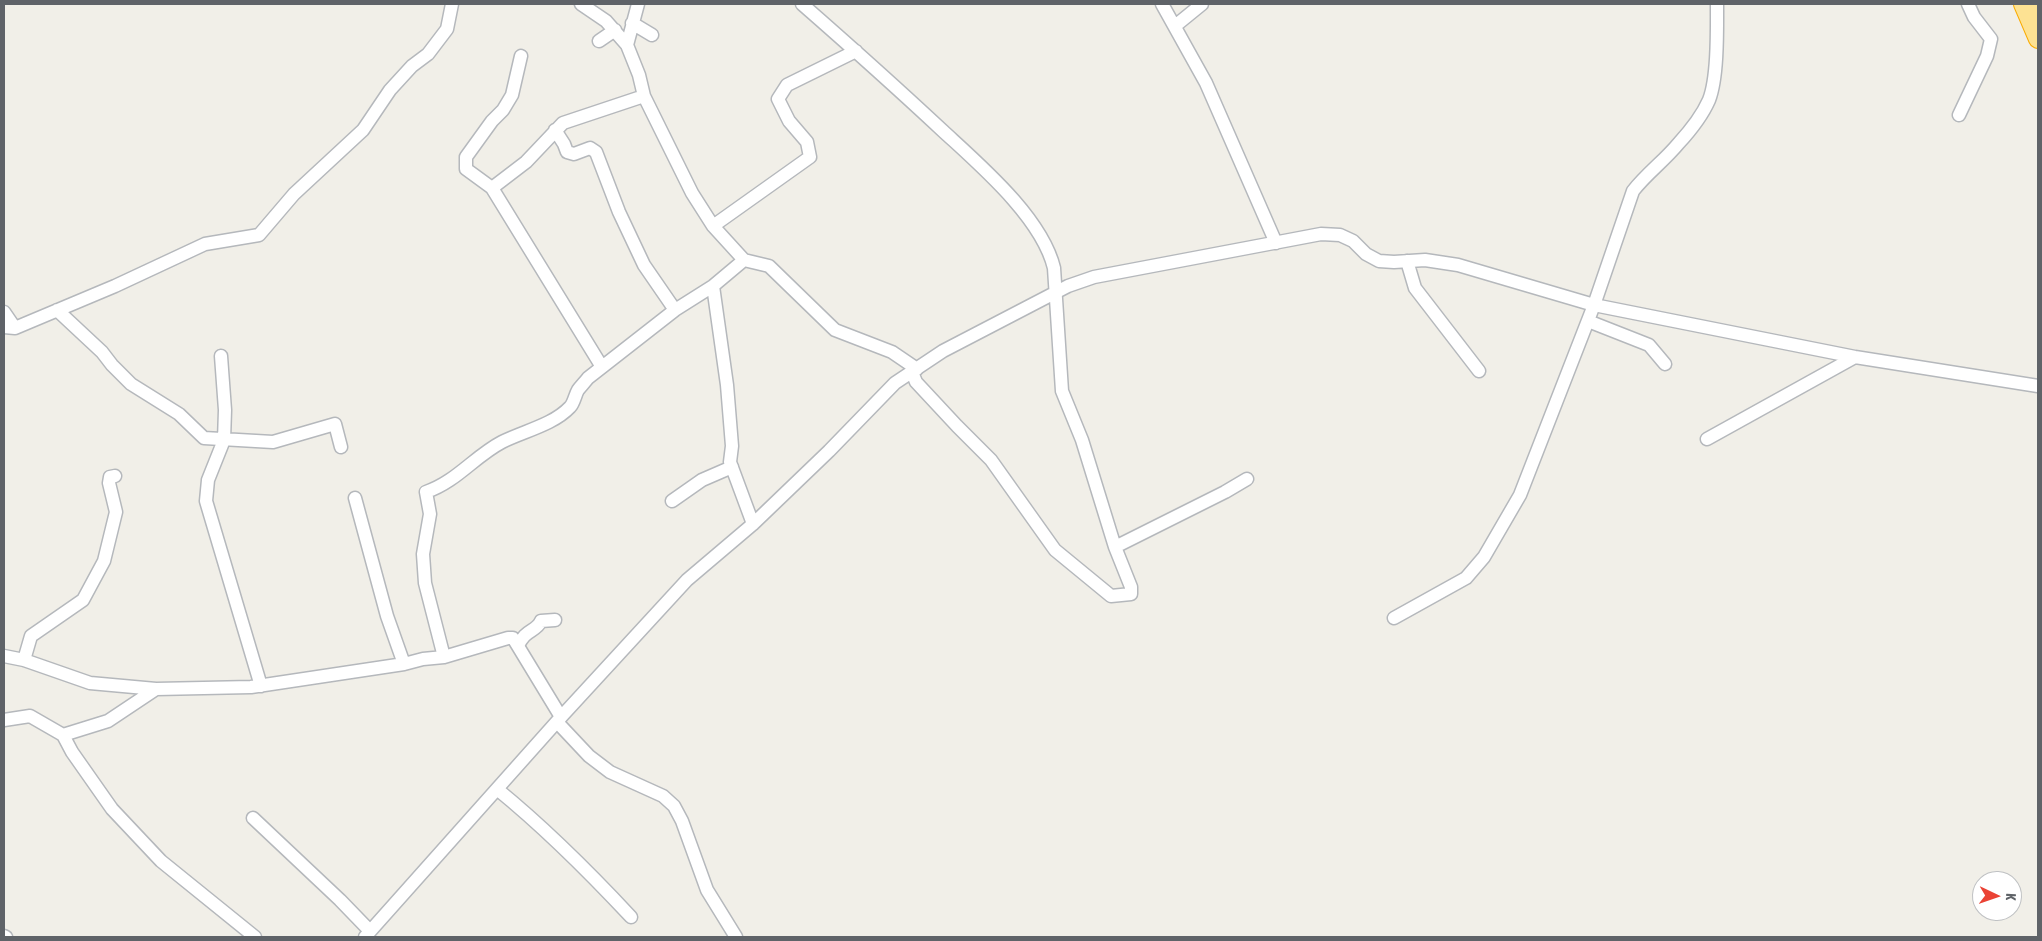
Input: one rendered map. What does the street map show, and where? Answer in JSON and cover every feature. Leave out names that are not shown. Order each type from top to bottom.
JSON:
[{"type":"highway","points":[[2023,4],[2038,39]]},
{"type":"street","points":[[4,312],[9,328],[115,286],[205,244],[259,234],[294,194],[363,130],[390,90],[412,66],[428,54],[446,30],[452,4]]},
{"type":"street","points":[[581,4],[615,30],[627,46],[644,96],[692,193],[713,226],[744,260],[769,266],[835,330],[892,352],[915,370],[916,382],[991,460],[1055,550],[1111,596],[1131,594],[1131,586],[1115,547],[1082,440],[1062,391],[1054,293],[1054,268],[1050,252],[1030,220],[982,168],[856,51],[802,4]]},
{"type":"street","points":[[627,46],[638,4]]},
{"type":"street","points":[[1162,4],[1206,83],[1276,243]]},
{"type":"street","points":[[1175,26],[1202,4]]},
{"type":"street","points":[[1394,618],[1466,578],[1488,550],[1520,495],[1594,305],[1633,191],[1644,177],[1677,146],[1697,120],[1709,99],[1714,80],[1717,4]]},
{"type":"street","points":[[1959,115],[1987,56],[1991,39],[1974,17],[1968,4]]},
{"type":"street","points":[[632,23],[652,35]]},
{"type":"street","points":[[599,41],[615,30]]},
{"type":"street","points":[[713,226],[810,157],[807,142],[789,121],[778,99],[787,85],[856,51]]},
{"type":"street","points":[[520,56],[512,95],[503,110],[492,121],[466,157],[466,169],[492,188],[602,367]]},
{"type":"street","points":[[492,188],[526,162],[554,130],[563,123],[644,96]]},
{"type":"street","points":[[554,130],[567,152],[574,154],[590,148],[596,152],[619,212],[644,265],[675,310]]},
{"type":"street","points":[[253,818],[340,900],[368,934],[559,719],[687,580],[753,524],[829,451],[895,383],[943,351],[1054,293],[1094,277],[1321,234],[1340,236],[1353,242],[1366,254],[1380,261],[1406,262],[1425,260],[1458,265],[1594,305],[1855,357],[2038,386]]},
{"type":"street","points":[[444,657],[425,583],[423,554],[430,514],[426,492],[438,488],[457,476],[474,461],[501,443],[540,426],[571,407],[578,390],[588,378],[675,310],[713,286],[744,260]]},
{"type":"street","points":[[1406,262],[1415,288],[1479,372]]},
{"type":"street","points":[[713,286],[732,446],[730,462],[753,524]]},
{"type":"street","points":[[57,310],[131,384],[179,414],[204,438],[273,442],[336,424],[341,447]]},
{"type":"street","points":[[1588,321],[1650,345],[1666,364]]},
{"type":"street","points":[[221,356],[225,410],[224,440],[208,480],[206,501],[261,686]]},
{"type":"street","points":[[1707,439],[1855,357]]},
{"type":"street","points":[[672,501],[702,480],[732,467]]},
{"type":"street","points":[[24,660],[31,636],[83,600],[104,561],[116,512],[109,483],[110,476],[115,476]]},
{"type":"street","points":[[1115,547],[1226,492],[1247,479]]},
{"type":"street","points":[[355,498],[387,616],[404,664]]},
{"type":"street","points":[[518,646],[526,633],[539,626],[541,621],[555,620]]},
{"type":"street","points":[[4,656],[24,660],[90,683],[156,689],[261,686],[444,657],[513,638],[559,719],[589,756],[610,772],[663,796],[674,806],[682,821],[707,890],[736,937]]},
{"type":"street","points":[[63,735],[108,721],[156,689]]},
{"type":"street","points":[[4,720],[30,716],[63,735],[72,752],[112,809],[161,861],[254,937]]},
{"type":"street","points":[[498,789],[570,853],[610,892],[631,917]]}]
